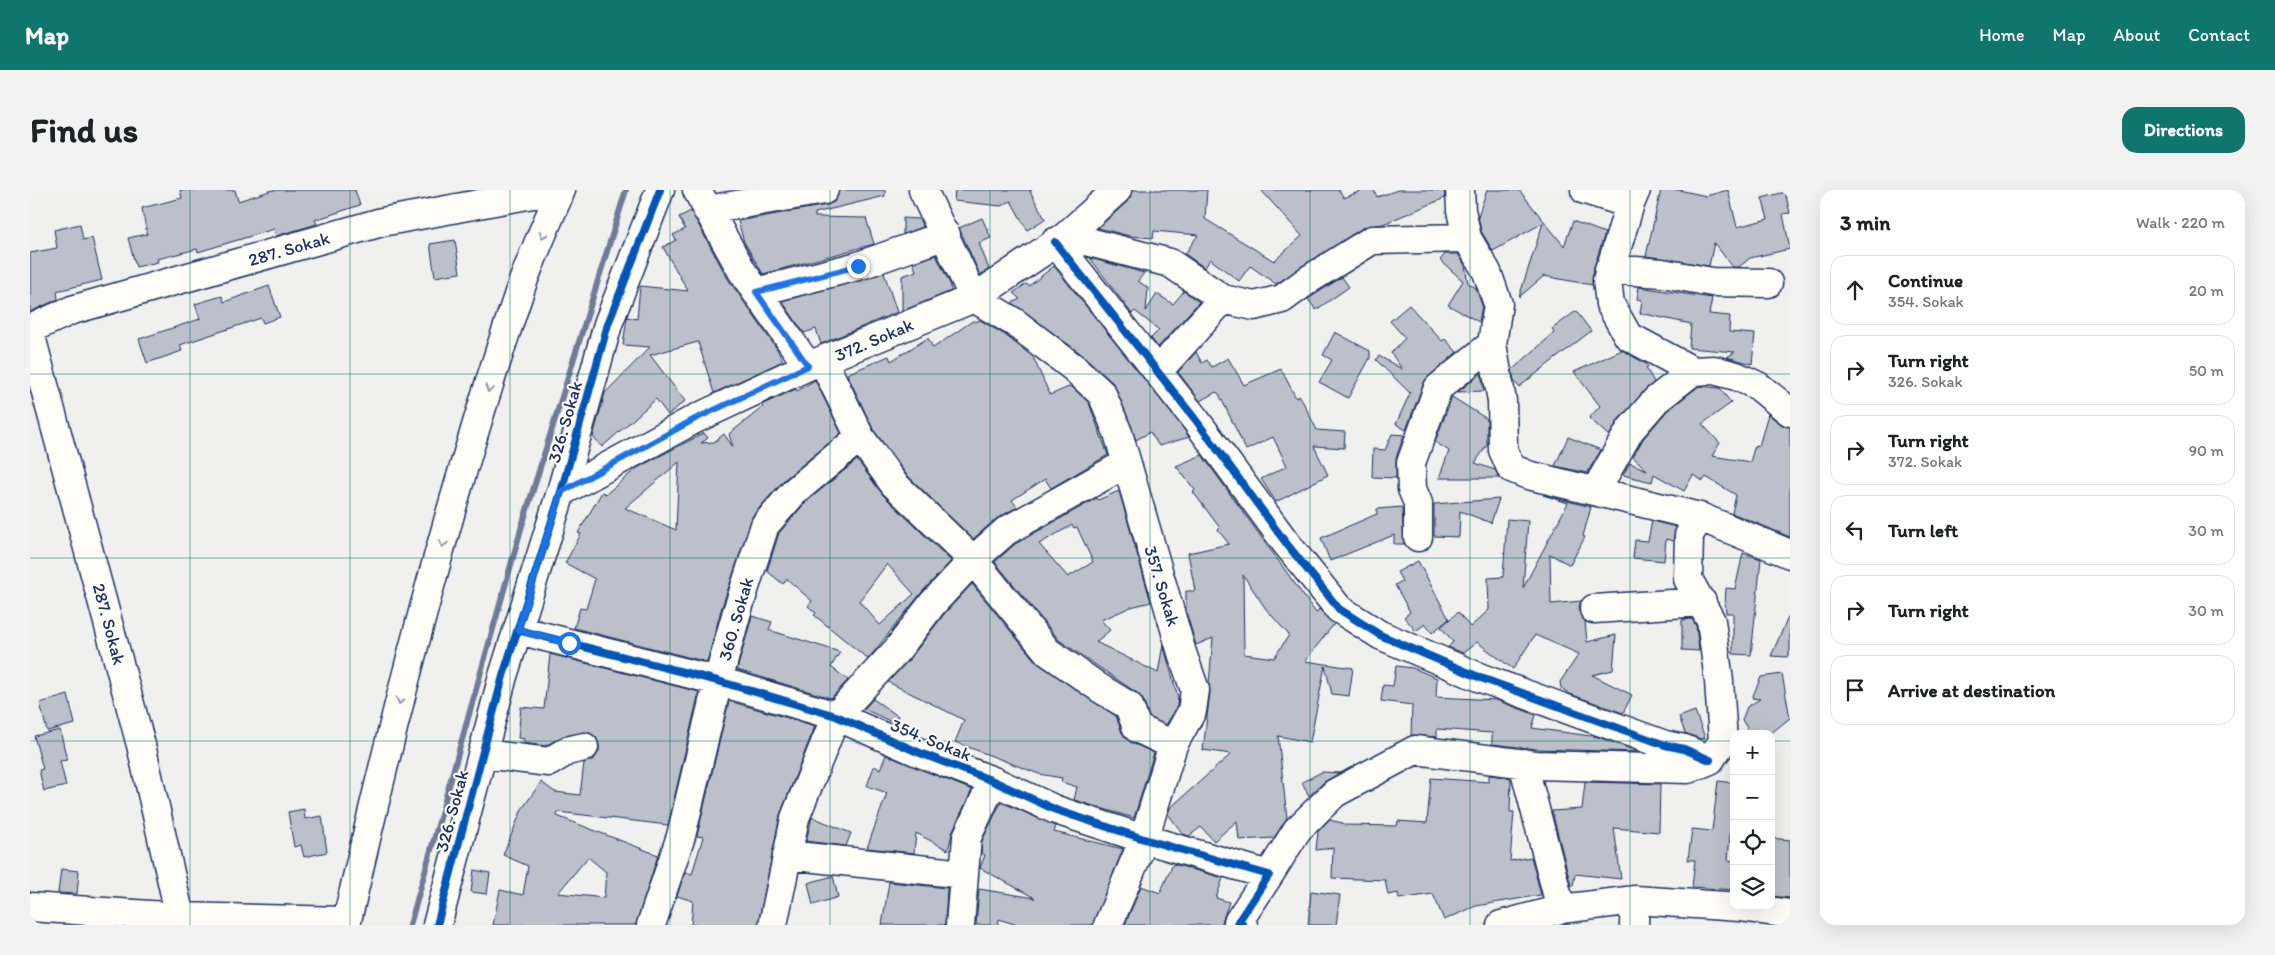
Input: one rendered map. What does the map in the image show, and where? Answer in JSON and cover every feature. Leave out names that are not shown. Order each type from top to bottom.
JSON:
[{"type":"street","name":"287. Sokak","points":[[180,917],[141,744],[30,331],[72,310],[382,222],[554,190]]},
{"type":"street","points":[[30,907],[180,917],[346,923],[387,747],[462,476],[521,289],[560,190]]},
{"type":"street","name":"326. Sokak","points":[[436,925],[482,754],[561,492],[608,324],[660,190]]},
{"type":"street","points":[[824,190],[702,200],[756,292],[816,364],[860,436],[894,484],[973,560],[1048,652],[1101,690],[1129,706],[1137,728],[1173,745]]},
{"type":"street","points":[[923,190],[946,235],[974,298]]},
{"type":"street","name":"372. Sokak","points":[[561,492],[695,419],[816,364],[974,298],[1060,239],[1117,190]]},
{"type":"street","points":[[1460,190],[1460,210],[1467,238],[1486,272],[1498,304],[1492,344],[1502,401],[1503,450],[1511,468],[1528,475],[1596,490],[1700,517],[1790,554]]},
{"type":"street","points":[[1585,190],[1633,197],[1607,280],[1610,304],[1628,336],[1693,371],[1714,370],[1736,376],[1758,386],[1790,412]]},
{"type":"street","points":[[756,292],[858,266],[946,235]]},
{"type":"street","points":[[1060,239],[1170,263],[1223,299],[1254,306],[1282,299],[1308,280],[1372,240],[1467,238]]},
{"type":"street","points":[[1060,239],[1286,543],[1339,609],[1380,634],[1481,678],[1665,745],[1684,749],[1710,760]]},
{"type":"street","points":[[1609,269],[1662,274],[1712,282],[1768,283]]},
{"type":"street","name":"357. Sokak","points":[[974,298],[1014,322],[1074,368],[1102,394],[1118,433],[1125,464],[1179,644],[1195,690],[1192,711],[1173,745],[1144,839],[1108,925]]},
{"type":"street","points":[[1158,371],[1223,299]]},
{"type":"street","points":[[1418,537],[1418,503],[1412,489],[1411,463],[1438,388],[1492,344]]},
{"type":"street","points":[[1596,490],[1630,430],[1656,400],[1693,371]]},
{"type":"street","name":"360. Sokak","points":[[651,925],[681,836],[718,681],[736,615],[765,525],[795,491],[860,436]]},
{"type":"street","points":[[773,925],[796,818],[836,716],[897,650],[933,603],[973,560],[1006,531],[1125,464]]},
{"type":"street","points":[[1239,924],[1297,830],[1335,793],[1415,750],[1523,763],[1688,769],[1710,760],[1723,741],[1719,681],[1711,621],[1688,579],[1689,535],[1700,517]]},
{"type":"street","points":[[1594,609],[1702,602]]},
{"type":"street","name":"354. Sokak","points":[[518,630],[718,681],[836,716],[920,753],[993,781],[1056,810],[1144,839],[1269,875]]},
{"type":"street","points":[[482,754],[549,762],[567,751],[584,747]]},
{"type":"street","points":[[1523,763],[1560,909]]},
{"type":"street","points":[[960,925],[967,837],[993,781]]},
{"type":"street","points":[[787,854],[964,874]]},
{"type":"street","points":[[1501,925],[1560,909],[1634,913],[1740,907],[1790,914]]},
{"type":"building","points":[[180,190],[235,190],[238,201],[273,190],[355,190],[360,205],[315,220],[317,224],[276,236],[274,229],[198,252],[197,249],[157,259],[158,262],[136,267],[128,238],[147,234],[142,208],[182,198]]},
{"type":"building","points":[[839,190],[885,190],[885,196],[815,213],[815,217],[866,218],[874,244],[763,274],[744,242],[738,221],[827,205],[834,202]]},
{"type":"building","points":[[955,190],[1032,190],[1030,191],[1045,219],[1027,230],[1011,201],[1001,206],[954,201]]},
{"type":"building","points":[[1132,190],[1207,190],[1205,219],[1274,261],[1302,236],[1261,190],[1339,190],[1344,198],[1363,190],[1374,190],[1377,197],[1398,190],[1444,190],[1445,198],[1383,224],[1364,227],[1276,284],[1250,266],[1239,281],[1210,259],[1205,268],[1185,254],[1198,235],[1154,231],[1153,238],[1130,236],[1098,228],[1127,202]]},
{"type":"building","points":[[1487,190],[1519,190],[1564,246],[1573,221],[1605,233],[1594,267],[1592,285],[1544,276],[1519,297],[1543,223],[1493,251],[1481,231],[1478,216]]},
{"type":"building","points":[[1661,190],[1679,190],[1706,196],[1728,190],[1737,227],[1768,219],[1762,198],[1785,192],[1790,213],[1783,214],[1790,249],[1750,258],[1739,267],[1733,267],[1714,243],[1709,266],[1646,256]]},
{"type":"building","points":[[691,211],[728,279],[777,349],[783,361],[714,393],[698,342],[650,355],[685,401],[668,415],[656,399],[602,447],[593,437],[605,393],[650,347],[623,345],[627,317],[637,319],[640,286],[688,291],[663,247],[676,240],[673,235],[685,229],[679,217]]},
{"type":"building","points":[[903,218],[919,219],[923,227],[903,234]]},
{"type":"building","points":[[982,218],[991,238],[979,243],[989,269],[980,275],[959,228]]},
{"type":"building","points":[[80,224],[83,240],[92,238],[102,280],[57,291],[58,299],[30,312],[30,253],[57,248],[54,230]]},
{"type":"building","points":[[455,240],[460,273],[435,277],[430,244]]},
{"type":"building","points":[[1445,254],[1458,254],[1465,265],[1468,283],[1476,288],[1482,305],[1479,322],[1448,305],[1463,281],[1440,260]]},
{"type":"building","points":[[936,255],[951,286],[951,291],[902,311],[902,276],[916,271],[913,263]]},
{"type":"building","points":[[1090,258],[1144,273],[1138,281],[1148,288],[1146,311],[1157,294],[1173,304],[1184,291],[1199,302],[1158,347],[1151,338],[1159,330],[1135,311],[1132,314]]},
{"type":"building","points":[[1054,266],[1189,437],[1159,446],[1150,432],[1136,440],[1113,383],[1084,356],[1012,303],[1020,299],[1013,293],[1026,284],[1029,286]]},
{"type":"building","points":[[884,273],[897,312],[821,344],[816,329],[804,333],[782,301]]},
{"type":"building","points":[[1342,277],[1349,287],[1316,310],[1308,299]]},
{"type":"building","points":[[269,286],[280,317],[263,323],[261,318],[180,345],[182,351],[147,363],[139,339],[200,319],[195,304],[222,296],[224,302]]},
{"type":"building","points":[[1639,287],[1712,298],[1709,314],[1730,316],[1729,332],[1755,334],[1752,364],[1727,357],[1735,352],[1689,348],[1691,324],[1640,313],[1642,300],[1637,299]]},
{"type":"building","points":[[1409,305],[1442,341],[1445,339],[1457,352],[1424,382],[1406,430],[1396,424],[1410,393],[1376,360],[1379,356],[1402,369],[1391,353],[1405,338],[1390,321]]},
{"type":"building","points":[[1576,311],[1591,331],[1519,387],[1514,381],[1512,370],[1554,333],[1552,329]]},
{"type":"building","points":[[974,320],[975,322],[980,320],[1005,335],[1033,357],[1050,395],[1071,386],[1089,403],[1108,455],[1051,488],[1045,479],[1012,500],[1017,507],[996,519],[973,539],[906,474],[873,429],[847,374],[889,356],[891,361],[928,338],[933,348]]},
{"type":"building","points":[[1335,332],[1370,351],[1370,358],[1348,398],[1319,382],[1332,360],[1323,355]]},
{"type":"building","points":[[1622,350],[1646,364],[1648,367],[1646,368],[1654,382],[1618,420],[1609,436],[1589,418],[1600,406],[1574,372]]},
{"type":"building","points":[[1196,352],[1202,363],[1207,360],[1212,367],[1228,358],[1244,385],[1281,369],[1296,398],[1300,396],[1317,430],[1345,432],[1344,448],[1314,446],[1328,475],[1276,502],[1261,479],[1287,466],[1273,437],[1246,450],[1219,394],[1216,392],[1200,401],[1178,372]]},
{"type":"building","points":[[1481,373],[1484,391],[1458,392]]},
{"type":"building","points":[[815,380],[841,433],[785,479],[753,515],[721,610],[707,662],[574,628],[580,608],[586,609],[595,579],[565,563],[581,534],[578,533],[602,492],[606,494],[637,468],[704,433],[708,438],[701,443],[714,442],[724,434],[733,447],[729,434],[763,407],[761,405],[796,389],[797,391]],"holes":[[[679,462],[676,530],[625,508]]]},
{"type":"building","points":[[1699,386],[1720,388],[1731,403],[1702,424],[1720,443],[1712,456],[1750,462],[1755,445],[1759,446],[1768,414],[1781,424],[1790,427],[1790,537],[1732,513],[1736,495],[1706,477],[1703,481],[1693,475],[1684,491],[1654,474],[1652,482],[1623,475],[1630,463],[1647,470],[1633,457],[1643,439],[1667,411]]},
{"type":"building","points":[[1452,397],[1487,419],[1487,445],[1475,463],[1495,470],[1500,478],[1439,478],[1449,451],[1435,442]]},
{"type":"building","points":[[1392,434],[1404,435],[1396,458],[1396,478],[1372,477],[1373,449],[1385,450]]},
{"type":"building","points":[[1568,437],[1601,450],[1587,473],[1555,466]]},
{"type":"building","points":[[1202,455],[1316,613],[1319,609],[1334,624],[1305,661],[1353,668],[1349,696],[1332,694],[1325,666],[1310,742],[1278,736],[1287,818],[1274,838],[1239,840],[1237,821],[1214,841],[1201,827],[1189,836],[1183,834],[1168,814],[1170,808],[1231,754],[1203,750],[1210,692],[1213,638],[1196,645],[1186,612],[1186,591],[1195,591],[1188,553],[1229,544],[1218,530],[1220,528],[1193,492],[1195,490],[1176,466]],"holes":[[[1243,575],[1266,609],[1289,635],[1274,658],[1244,654]]]},
{"type":"building","points":[[857,460],[883,495],[951,561],[922,592],[868,659],[814,615],[816,613],[808,606],[812,601],[787,579],[783,584],[767,571],[779,533],[806,502]],"holes":[[[887,564],[914,594],[880,625],[859,601]]]},
{"type":"building","points":[[1119,491],[1151,602],[1131,607],[1101,620],[1110,630],[1096,642],[1158,673],[1163,644],[1178,697],[1177,706],[1166,725],[1149,717],[1144,701],[1137,693],[1059,640],[995,562],[1015,544],[1097,498],[1098,500]],"holes":[[[1072,525],[1074,528],[1077,527],[1093,562],[1068,577],[1039,544]]]},
{"type":"building","points":[[1543,495],[1591,507],[1583,536],[1585,537],[1570,565],[1550,554],[1551,604],[1581,601],[1578,610],[1585,621],[1587,642],[1616,635],[1613,670],[1592,675],[1632,695],[1623,713],[1570,694],[1561,688],[1560,682],[1579,654],[1535,635],[1513,669],[1477,642],[1463,653],[1448,647],[1453,642],[1441,627],[1458,612],[1470,627],[1489,610],[1488,578],[1503,577],[1507,519],[1528,521],[1523,588],[1568,503]]},
{"type":"building","points":[[1499,499],[1491,523],[1460,511],[1459,537],[1434,536],[1434,504]]},
{"type":"building","points":[[1402,507],[1404,544],[1394,544],[1394,535],[1330,561],[1321,538],[1377,514],[1377,509]]},
{"type":"building","points":[[1652,521],[1676,527],[1673,541],[1666,539],[1664,561],[1633,558],[1635,540],[1648,541]]},
{"type":"building","points":[[1743,553],[1761,559],[1751,655],[1733,654],[1733,613],[1726,613],[1725,604],[1726,588],[1735,589]]},
{"type":"building","points":[[1418,561],[1449,619],[1432,633],[1425,624],[1416,631],[1404,617],[1410,612],[1395,585],[1402,581],[1397,572]]},
{"type":"building","points":[[972,584],[1036,662],[1116,716],[1122,733],[1130,742],[1154,753],[1134,818],[1074,800],[1077,787],[1061,782],[1062,778],[1039,774],[955,742],[964,720],[888,682],[909,660],[945,613]]},
{"type":"building","points":[[1790,613],[1790,651],[1787,657],[1771,656]]},
{"type":"building","points":[[752,616],[772,622],[769,630],[840,652],[831,667],[848,680],[831,698],[737,670]]},
{"type":"building","points":[[1692,619],[1696,626],[1699,651],[1682,650],[1682,620]]},
{"type":"building","points":[[550,654],[699,692],[668,825],[558,812],[557,816],[658,855],[636,925],[493,925],[500,890],[523,895],[528,866],[503,855],[522,809],[541,782],[555,792],[580,795],[584,763],[594,759],[599,751],[596,737],[588,732],[563,736],[545,746],[524,743],[524,739],[518,738],[521,707],[544,709]],"holes":[[[588,857],[606,872],[604,898],[558,893]]]},
{"type":"building","points":[[1396,666],[1413,668],[1437,678],[1436,697],[1496,700],[1536,715],[1532,728],[1598,737],[1639,752],[1536,749],[1492,744],[1492,733],[1437,729],[1437,737],[1411,735],[1412,705],[1381,701],[1383,685],[1393,686]]},
{"type":"building","points":[[1782,674],[1790,718],[1775,730],[1748,730],[1742,720],[1747,707],[1760,699],[1752,698],[1761,677]]},
{"type":"building","points":[[68,695],[75,724],[47,731],[40,703]]},
{"type":"building","points":[[873,699],[898,716],[894,723],[864,709]]},
{"type":"building","points":[[729,701],[815,726],[780,815],[758,925],[691,925],[693,901],[677,896],[685,872],[692,874],[703,837],[697,836]]},
{"type":"building","points":[[1695,711],[1705,738],[1701,739],[1685,733],[1679,717]]},
{"type":"building","points":[[60,730],[67,760],[60,761],[66,786],[44,791],[39,770],[43,769],[34,736]]},
{"type":"building","points":[[886,755],[972,790],[953,830],[948,850],[916,833],[914,853],[867,848],[887,793],[867,786],[874,766],[880,769]]},
{"type":"building","points":[[1322,772],[1340,773],[1324,782],[1309,796],[1302,782]]},
{"type":"building","points":[[1489,775],[1511,778],[1510,812],[1514,812],[1510,861],[1531,857],[1541,895],[1476,906],[1444,920],[1433,894],[1399,899],[1398,893],[1388,895],[1385,880],[1332,878],[1333,848],[1316,850],[1318,832],[1329,820],[1343,823],[1344,825],[1397,826],[1398,821],[1427,823],[1431,778],[1489,782]]},
{"type":"building","points":[[1718,781],[1730,782],[1728,860],[1730,860],[1730,890],[1692,887],[1695,860],[1688,860],[1692,829],[1712,831]]},
{"type":"building","points":[[1585,782],[1660,784],[1659,832],[1614,828],[1621,879],[1575,874],[1573,886],[1571,886],[1552,811],[1582,809]]},
{"type":"building","points":[[1001,802],[1056,826],[1054,832],[1123,849],[1093,925],[1017,925],[999,919],[998,925],[976,925],[979,889],[1035,898],[980,868],[985,855],[981,853],[982,841]]},
{"type":"building","points":[[304,809],[305,819],[322,816],[327,852],[304,857],[301,845],[294,847],[288,812]]},
{"type":"building","points":[[812,817],[851,833],[846,846],[806,841]]},
{"type":"building","points":[[1775,838],[1790,840],[1790,898],[1775,896]]},
{"type":"building","points":[[1173,864],[1223,878],[1216,898],[1229,902],[1221,925],[1125,925],[1141,886],[1160,893]]},
{"type":"building","points":[[61,869],[79,871],[77,894],[58,893]]},
{"type":"building","points":[[474,870],[490,873],[487,894],[471,892]]},
{"type":"building","points":[[833,876],[838,897],[813,905],[808,883]]},
{"type":"building","points":[[889,882],[947,888],[945,925],[882,925]]},
{"type":"building","points":[[1311,891],[1340,895],[1336,925],[1308,925]]},
{"type":"waterway","points":[[410,925],[521,529],[626,190]]},
{"type":"cycle path","points":[[437,925],[503,676],[561,492],[608,324],[660,190]]},
{"type":"cycle path","points":[[1055,242],[1195,419],[1286,543],[1339,609],[1380,635],[1481,678],[1665,745],[1684,749],[1710,760]]},
{"type":"cycle path","points":[[518,630],[718,681],[836,716],[920,753],[993,781],[1056,810],[1144,839],[1269,875],[1238,922],[1243,925]]},
{"type":"route","points":[[569,643],[518,630],[561,492],[695,419],[808,366],[756,292],[858,266]]}]
